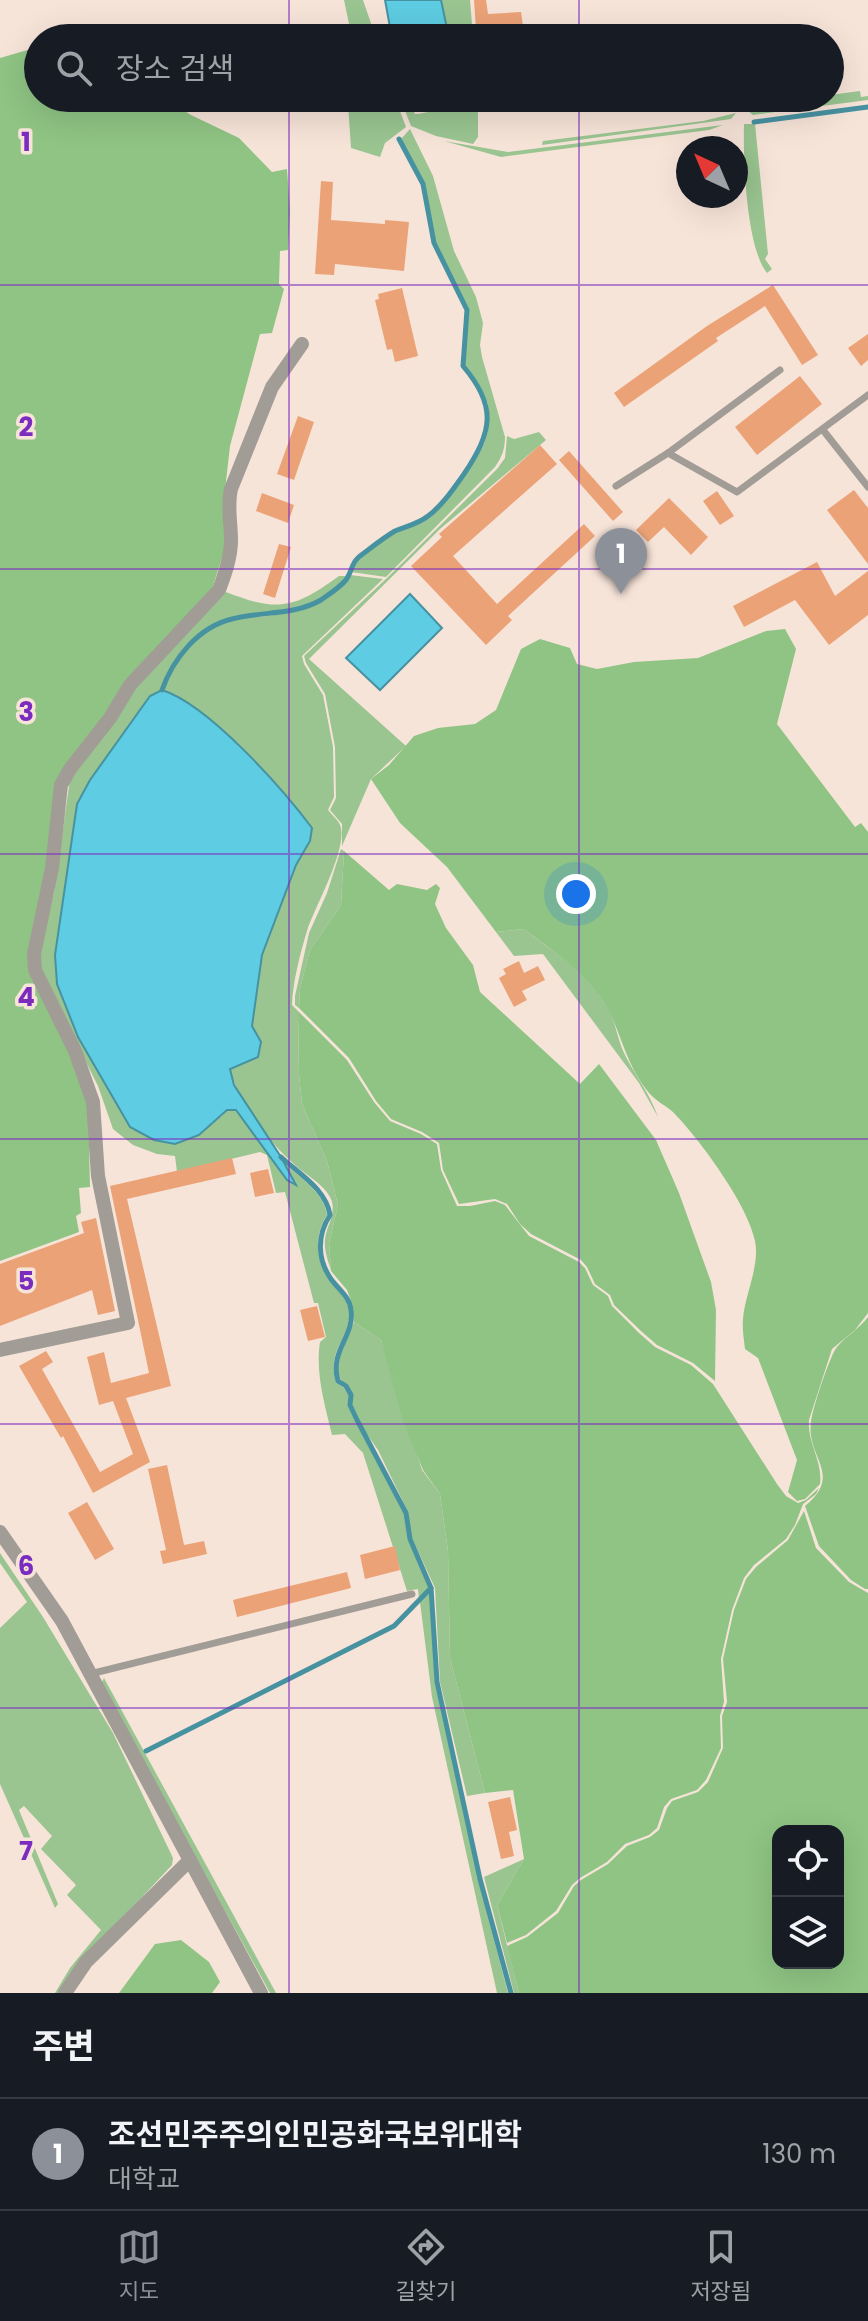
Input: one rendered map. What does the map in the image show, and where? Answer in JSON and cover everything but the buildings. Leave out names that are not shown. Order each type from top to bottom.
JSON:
[{"type":"street","points":[[0,1350],[128,1323],[98,1176],[93,1102],[75,1051],[35,970],[37,937],[52,868],[59,796],[70,769],[110,718],[130,685],[219,590],[230,550],[228,504],[231,489],[272,387],[302,344]]},
{"type":"street","points":[[0,1532],[62,1621],[261,1993]]},
{"type":"street","points":[[65,1993],[86,1962],[190,1860]]},
{"type":"lane","points":[[616,486],[668,453],[780,370]]},
{"type":"lane","points":[[668,453],[737,492],[868,395]]},
{"type":"lane","points":[[823,430],[868,487]]},
{"type":"lane","points":[[90,1674],[412,1594]]},
{"type":"green space","points":[[344,0],[363,0],[371,24],[349,24]]},
{"type":"green space","points":[[441,0],[470,0],[472,24],[446,24]]},
{"type":"green space","points":[[24,51],[24,112],[186,112],[239,138],[272,172],[287,169],[290,210],[288,250],[280,251],[279,284],[284,289],[272,333],[260,334],[230,446],[224,499],[225,548],[212,589],[69,765],[50,847],[31,956],[88,1101],[90,1187],[79,1188],[81,1213],[76,1216],[79,1232],[0,1261],[0,58]]},
{"type":"green space","points":[[860,91],[861,97],[868,96],[868,100],[844,103],[844,93]]},
{"type":"green space","points":[[349,112],[400,112],[406,127],[385,143],[380,157],[351,148]]},
{"type":"green space","points":[[406,112],[478,112],[478,137],[473,144],[436,136],[411,126]]},
{"type":"green space","points":[[749,112],[776,112],[753,115]]},
{"type":"green space","points":[[736,113],[731,119],[542,145],[543,141],[703,121]]},
{"type":"green space","points":[[744,124],[755,124],[768,254],[765,259],[772,269],[767,273],[754,244],[750,223],[748,136],[744,136]]},
{"type":"green space","points":[[723,125],[709,130],[501,157],[444,141],[508,152]]},
{"type":"green space","points":[[410,129],[433,176],[454,251],[476,297],[483,323],[482,357],[505,441],[503,453],[495,467],[386,577],[351,572],[356,560],[381,541],[434,513],[468,469],[488,432],[488,404],[464,365],[468,309],[435,243],[424,184],[401,139]]},
{"type":"green space","points":[[539,432],[546,440],[440,529],[309,659],[406,746],[371,779],[342,846],[342,824],[330,810],[336,798],[335,747],[325,694],[304,656],[497,469],[505,458],[507,436],[514,439]]},
{"type":"green space","points":[[350,575],[383,579],[302,656],[323,695],[333,747],[334,797],[328,810],[339,823],[341,835],[335,863],[304,940],[292,1005],[298,1011],[302,1104],[327,1161],[338,1205],[329,1243],[331,1270],[325,1244],[333,1210],[331,1199],[265,1134],[240,1096],[230,1069],[248,1060],[261,1042],[252,1026],[262,955],[296,865],[310,841],[312,828],[265,771],[223,730],[182,699],[164,691],[181,657],[208,631],[231,620],[279,614],[314,604],[334,592]]},
{"type":"green space","points":[[339,576],[346,576],[336,589],[310,604],[232,617],[197,635],[178,656],[160,691],[150,696],[90,780],[77,804],[55,955],[57,984],[221,1117],[227,1110],[236,1110],[295,1184],[284,1163],[321,1199],[327,1215],[318,1241],[322,1268],[345,1300],[349,1311],[347,1328],[334,1361],[336,1382],[349,1396],[348,1406],[404,1514],[408,1540],[429,1588],[419,1600],[418,1589],[407,1591],[363,1453],[345,1434],[332,1435],[319,1365],[320,1342],[326,1337],[285,1192],[276,1193],[267,1155],[260,1152],[177,1172],[175,1156],[157,1154],[133,1145],[113,1129],[98,1086],[40,970],[40,948],[54,893],[70,779],[138,684],[226,592],[259,603],[285,604],[310,595]]},
{"type":"green space","points":[[785,629],[796,649],[777,724],[855,827],[861,823],[868,832],[868,1313],[855,1330],[832,1349],[809,1420],[820,1484],[805,1499],[797,1501],[788,1492],[797,1460],[758,1358],[745,1349],[743,1319],[756,1251],[751,1226],[733,1192],[685,1125],[643,1085],[610,1013],[594,989],[559,956],[523,929],[496,932],[447,867],[400,823],[371,779],[389,765],[414,736],[438,728],[475,724],[496,710],[521,649],[540,639],[570,648],[577,664],[597,669],[634,662],[698,658],[766,631]]},
{"type":"green space","points":[[341,849],[344,851],[341,905],[310,950],[300,988],[299,1008],[295,1005],[295,996],[309,933],[327,893]]},
{"type":"green space","points":[[344,851],[389,890],[397,884],[427,890],[436,884],[440,888],[435,904],[446,928],[473,965],[480,992],[580,1084],[599,1064],[656,1140],[711,1282],[716,1310],[715,1381],[693,1363],[657,1345],[614,1305],[610,1295],[595,1284],[581,1260],[531,1234],[507,1204],[495,1199],[459,1204],[443,1170],[439,1143],[391,1119],[349,1058],[299,1008],[300,988],[310,950],[341,905]]},
{"type":"green space","points":[[523,929],[570,965],[601,998],[609,1010],[623,1051],[658,1117],[639,1083],[543,954],[514,956],[496,932]]},
{"type":"green space","points":[[298,1011],[347,1060],[390,1121],[437,1144],[441,1170],[457,1206],[495,1201],[505,1205],[529,1236],[579,1262],[593,1285],[608,1296],[612,1306],[639,1333],[655,1347],[691,1365],[713,1384],[786,1496],[798,1503],[819,1488],[803,1504],[786,1539],[754,1565],[744,1578],[732,1610],[721,1659],[724,1702],[720,1716],[721,1748],[706,1780],[697,1790],[671,1799],[664,1807],[657,1828],[649,1835],[625,1844],[607,1862],[580,1878],[556,1911],[526,1935],[507,1943],[497,1905],[524,1859],[513,1790],[485,1793],[450,1658],[448,1551],[440,1494],[423,1470],[403,1421],[381,1340],[354,1322],[353,1306],[347,1290],[331,1271],[329,1243],[338,1205],[327,1161],[302,1104]]},
{"type":"green space","points":[[868,1317],[868,1589],[865,1589],[851,1580],[819,1546],[805,1506],[822,1484],[823,1475],[813,1446],[811,1422],[822,1383],[837,1347]]},
{"type":"green space","points":[[354,1322],[381,1340],[422,1470],[440,1494],[448,1551],[450,1658],[485,1793],[467,1796],[440,1682],[435,1588],[411,1536],[408,1512],[378,1450],[364,1430],[352,1404],[352,1394],[339,1377],[336,1366]]},
{"type":"green space","points":[[804,1511],[816,1548],[849,1582],[868,1593],[868,1993],[519,1993],[507,1946],[527,1937],[558,1913],[581,1880],[608,1864],[627,1846],[659,1830],[672,1801],[698,1792],[708,1782],[723,1748],[722,1716],[727,1702],[723,1659],[734,1610],[746,1579],[788,1540]]},
{"type":"green space","points":[[0,1553],[113,1733],[173,1858],[172,1865],[117,1924],[60,1993],[55,1993],[70,1968],[101,1930],[67,1895],[76,1885],[41,1849],[52,1836],[24,1806],[19,1810],[58,1904],[55,1908],[0,1784],[0,1628],[27,1602],[0,1563]]},
{"type":"green space","points":[[430,1591],[435,1683],[478,1879],[508,1993],[497,1993],[432,1697],[420,1602]]},
{"type":"green space","points":[[104,1678],[276,1993],[270,1993],[101,1684]]},
{"type":"green space","points":[[524,1859],[497,1905],[519,1993],[514,1993],[484,1877]]},
{"type":"green space","points":[[181,1940],[209,1962],[220,1982],[212,1993],[119,1993],[155,1944]]},
{"type":"water","points":[[385,0],[441,0],[446,24],[389,24]]},
{"type":"water","points":[[410,594],[442,628],[380,690],[346,658]]},
{"type":"water","points":[[162,690],[201,712],[222,730],[264,771],[312,828],[310,841],[296,865],[262,955],[252,1026],[261,1042],[258,1057],[230,1069],[234,1085],[296,1185],[287,1180],[236,1110],[227,1110],[199,1135],[175,1144],[154,1140],[130,1127],[78,1037],[57,984],[55,955],[77,804],[90,780],[150,696]]},
{"type":"waterway","points":[[844,110],[868,107]]},
{"type":"waterway","points":[[754,122],[830,112]]},
{"type":"waterway","points":[[162,690],[180,656],[208,629],[232,619],[299,609],[337,589],[360,556],[395,531],[420,521],[438,507],[464,474],[481,445],[487,420],[486,407],[482,394],[463,366],[467,310],[434,243],[423,184],[399,139]]},
{"type":"waterway","points":[[281,1157],[323,1197],[330,1215],[321,1239],[321,1255],[326,1271],[346,1297],[351,1310],[349,1328],[337,1361],[338,1381],[346,1386],[351,1395],[350,1405],[406,1513],[410,1539],[431,1588],[437,1682],[480,1879],[511,1993]]},
{"type":"waterway","points":[[146,1751],[394,1626],[431,1588]]},
{"type":"place","name":"조선민주주의인민공화국보위대학","points":[[621,594]]}]
